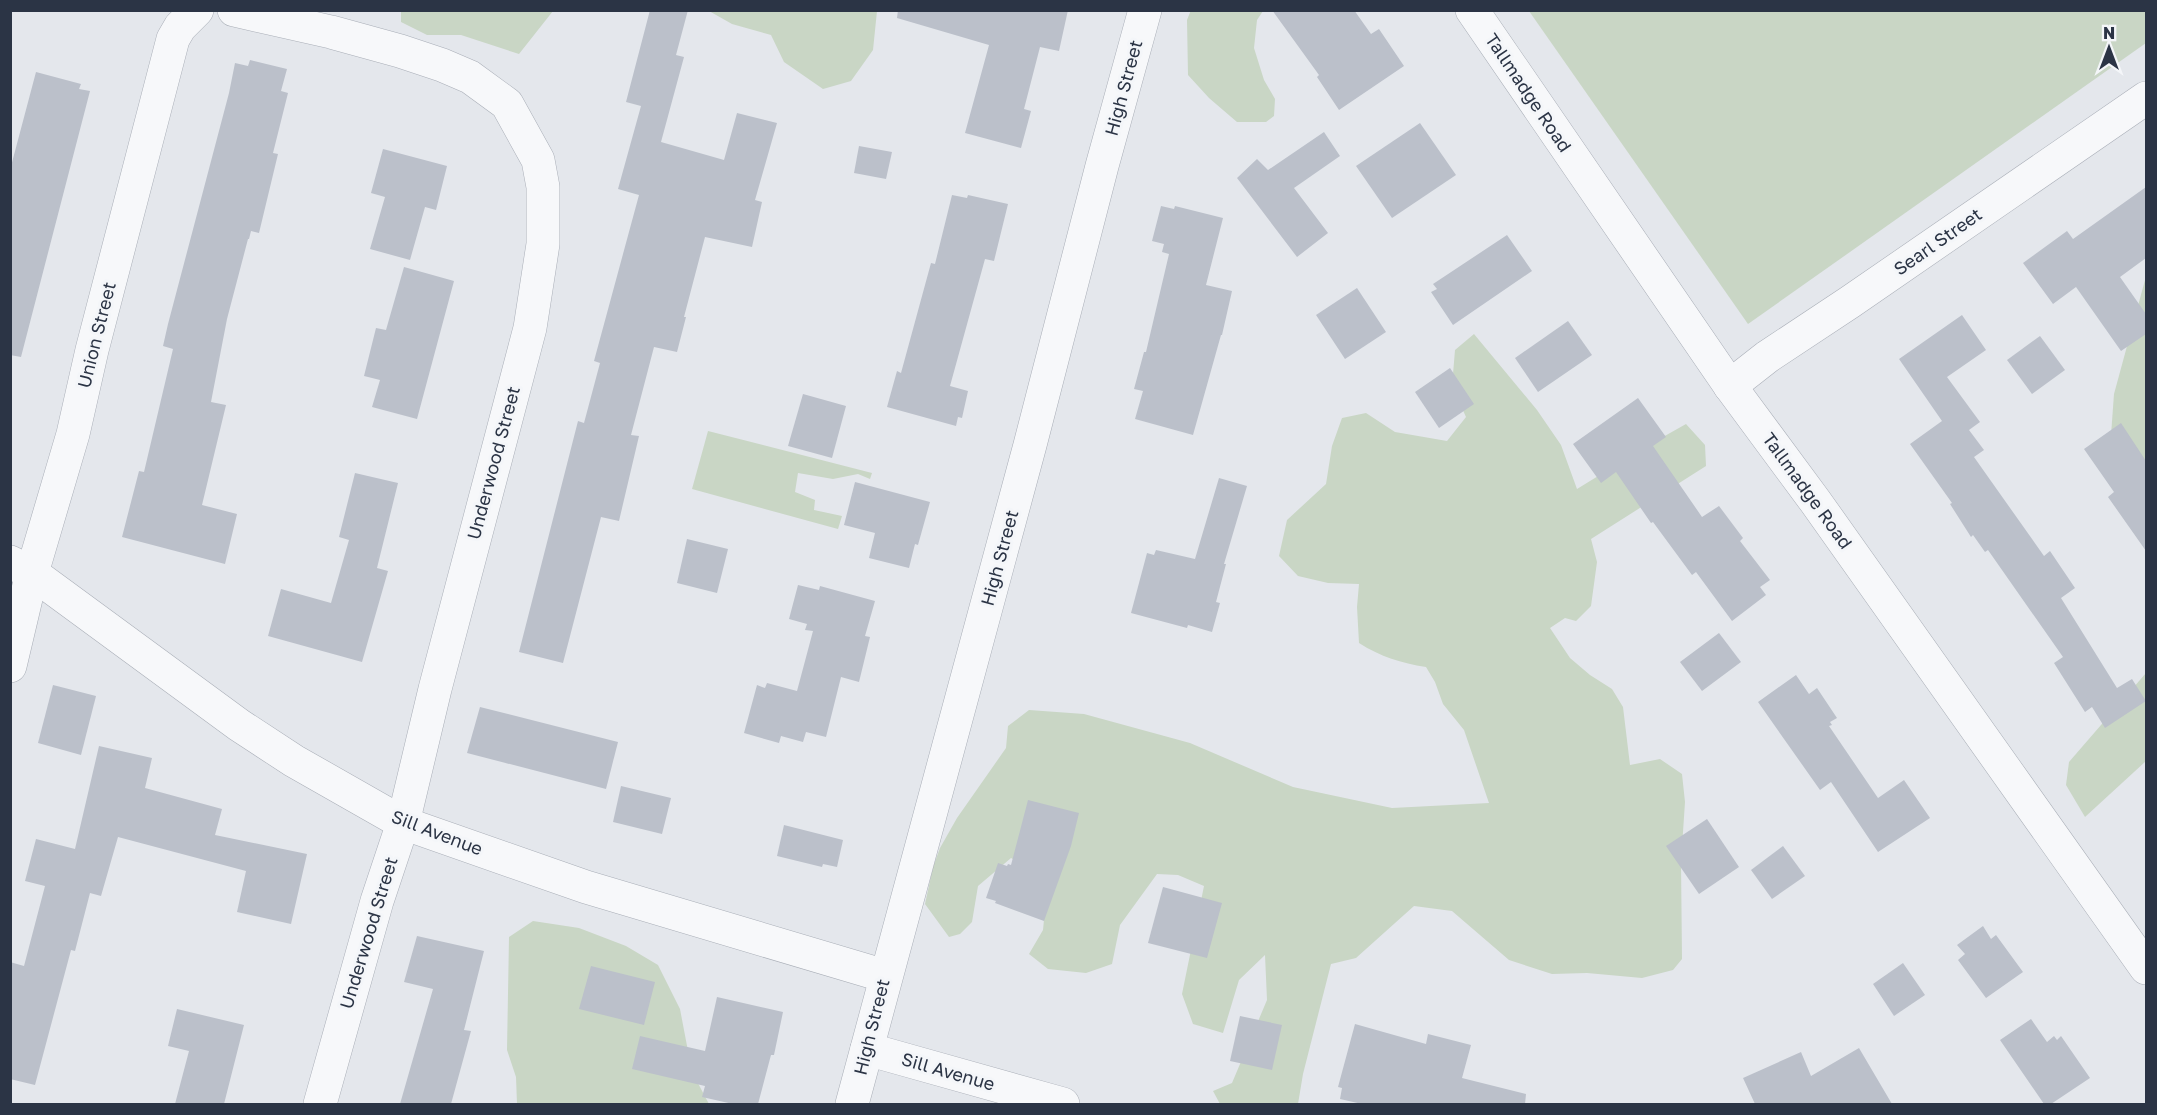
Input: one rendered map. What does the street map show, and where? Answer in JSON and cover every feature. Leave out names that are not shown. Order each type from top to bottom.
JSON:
[{"type":"street","name":"Union Street","points":[[10,666],[21,567],[73,434],[92,350],[172,39],[197,10]]},
{"type":"street","name":"Underwood Street","points":[[234,10],[331,32],[400,51],[470,77],[507,104],[538,160],[543,188],[543,226],[530,328],[435,689],[403,823],[377,902],[321,1104]]},
{"type":"street","name":"High Street","points":[[852,1104],[1145,10]]},
{"type":"street","name":"Tallmadge Road","points":[[1472,10],[1730,386],[1815,501],[2146,964]]},
{"type":"street","name":"Searl Street","points":[[1730,386],[1767,357],[2146,98]]},
{"type":"street","name":"Sill Avenue","points":[[21,567],[239,725],[294,761],[403,823],[586,887],[885,976]]},
{"type":"street","name":"Sill Avenue","points":[[867,1049],[1064,1104]]},
{"type":"green space","points":[[401,10],[553,11],[519,54],[461,35],[427,35],[401,22]]},
{"type":"green space","points":[[1191,10],[1263,11],[1257,20],[1254,48],[1264,80],[1275,99],[1274,116],[1266,122],[1237,122],[1209,98],[1188,75],[1187,20]]},
{"type":"green space","points":[[709,11],[877,11],[873,50],[851,81],[823,89],[784,62],[771,35],[732,24]]},
{"type":"green space","points":[[1529,11],[2146,11],[2146,43],[1748,324]]},
{"type":"green space","points":[[2146,278],[2146,544],[2108,476],[2114,394]]},
{"type":"green space","points":[[1474,334],[1537,410],[1561,445],[1577,489],[1686,424],[1705,445],[1706,466],[1591,539],[1597,562],[1591,606],[1576,621],[1565,618],[1550,628],[1570,658],[1590,675],[1612,689],[1623,707],[1630,765],[1660,759],[1682,774],[1685,802],[1681,862],[1682,959],[1673,970],[1642,978],[1587,973],[1552,974],[1509,960],[1452,911],[1414,906],[1356,958],[1331,964],[1303,1074],[1298,1104],[1220,1104],[1213,1091],[1232,1083],[1267,1000],[1265,955],[1239,980],[1223,1033],[1193,1024],[1182,994],[1204,886],[1178,875],[1157,874],[1120,925],[1112,964],[1086,973],[1048,969],[1029,954],[1043,930],[1048,878],[1011,858],[978,886],[972,922],[960,934],[949,937],[925,904],[933,867],[940,848],[957,818],[1006,748],[1008,726],[1029,710],[1084,714],[1190,743],[1293,787],[1392,808],[1489,803],[1464,730],[1443,704],[1435,682],[1426,667],[1391,659],[1359,643],[1357,607],[1359,584],[1328,583],[1298,576],[1279,556],[1287,520],[1326,484],[1332,446],[1342,418],[1366,413],[1395,432],[1447,441],[1466,417],[1452,386],[1455,350]]},
{"type":"green space","points":[[708,431],[872,473],[870,479],[858,474],[833,479],[798,473],[795,492],[815,500],[814,510],[842,516],[838,529],[692,489]]},
{"type":"green space","points":[[2146,673],[2146,761],[2085,817],[2066,785],[2069,762]]},
{"type":"green space","points":[[533,921],[579,928],[626,946],[658,965],[680,1009],[692,1072],[709,1104],[517,1104],[516,1077],[507,1050],[509,937]]},
{"type":"building","points":[[650,10],[688,10],[676,55],[684,57],[661,142],[724,160],[737,113],[777,123],[755,200],[762,202],[752,247],[705,237],[677,352],[654,347],[631,435],[639,436],[619,521],[601,517],[563,663],[519,652],[578,421],[584,423],[600,363],[594,361],[639,195],[618,189],[641,106],[626,102]]},
{"type":"building","points":[[898,10],[1068,10],[1059,51],[1040,47],[1024,109],[1031,111],[1021,148],[965,133],[989,45],[897,18]]},
{"type":"building","points":[[1272,10],[1354,10],[1371,34],[1379,29],[1404,66],[1339,110],[1317,77],[1319,75]]},
{"type":"building","points":[[250,60],[287,69],[281,91],[288,93],[273,153],[278,154],[259,233],[251,231],[248,239],[227,319],[211,402],[226,405],[202,505],[237,514],[225,564],[122,537],[139,471],[144,472],[173,349],[163,346],[235,63],[248,66]]},
{"type":"building","points":[[36,72],[81,84],[79,89],[90,91],[21,357],[10,355],[10,170]]},
{"type":"building","points":[[1420,123],[1456,175],[1392,218],[1356,166]]},
{"type":"building","points":[[1324,132],[1340,156],[1294,188],[1328,233],[1297,257],[1237,178],[1257,159],[1268,170]]},
{"type":"building","points":[[859,146],[892,152],[886,179],[854,173]]},
{"type":"building","points":[[383,149],[447,166],[436,210],[425,207],[410,260],[370,249],[385,197],[371,193]]},
{"type":"building","points":[[2146,187],[2146,258],[2120,277],[2146,314],[2146,334],[2121,351],[2076,287],[2053,304],[2023,263],[2067,231],[2073,239]]},
{"type":"building","points":[[952,195],[967,198],[968,195],[1008,204],[994,261],[985,259],[950,386],[968,391],[962,418],[958,417],[956,426],[887,407],[897,371],[901,373],[931,263],[935,264]]},
{"type":"building","points":[[1161,206],[1174,209],[1175,206],[1223,218],[1206,285],[1232,291],[1222,335],[1193,435],[1135,419],[1143,391],[1134,389],[1144,352],[1146,352],[1169,254],[1162,252],[1164,244],[1152,241]]},
{"type":"building","points":[[1507,235],[1532,271],[1453,325],[1431,292],[1437,289],[1433,284]]},
{"type":"building","points":[[404,267],[454,281],[417,419],[372,407],[380,380],[364,376],[376,328],[386,330]]},
{"type":"building","points":[[1357,288],[1386,332],[1345,359],[1316,315]]},
{"type":"building","points":[[1962,315],[1986,350],[1947,377],[1980,422],[1969,430],[1984,450],[1974,457],[2044,556],[2050,551],[2075,588],[2061,598],[2117,688],[2132,679],[2146,701],[2105,728],[2092,707],[2085,712],[2054,663],[2063,657],[1988,550],[1985,552],[1973,535],[1971,537],[1950,504],[1952,503],[1910,444],[1942,421],[1899,359]]},
{"type":"building","points":[[1568,321],[1592,355],[1538,392],[1515,358]]},
{"type":"building","points":[[2040,336],[2065,370],[2032,394],[2007,360]]},
{"type":"building","points":[[1450,368],[1474,404],[1439,428],[1415,392]]},
{"type":"building","points":[[803,394],[846,406],[832,458],[788,446]]},
{"type":"building","points":[[1638,398],[1666,437],[1653,446],[1702,517],[1719,506],[1743,538],[1740,541],[1770,580],[1760,587],[1766,595],[1732,621],[1696,572],[1692,575],[1653,522],[1651,523],[1616,472],[1601,483],[1573,444]]},
{"type":"building","points":[[2121,423],[2146,461],[2146,551],[2108,497],[2114,492],[2084,449]]},
{"type":"building","points":[[355,473],[398,483],[377,568],[388,571],[362,662],[268,636],[281,589],[331,603],[349,540],[339,537]]},
{"type":"building","points":[[1219,478],[1247,486],[1224,564],[1226,564],[1216,602],[1220,603],[1212,632],[1188,625],[1187,628],[1131,613],[1147,553],[1154,555],[1156,550],[1195,559]]},
{"type":"building","points":[[855,482],[930,502],[909,568],[869,558],[875,533],[844,525]]},
{"type":"building","points":[[687,539],[728,549],[717,593],[677,583]]},
{"type":"building","points":[[798,585],[819,590],[820,586],[875,601],[865,636],[870,637],[859,682],[841,677],[826,737],[806,732],[803,742],[781,736],[779,743],[744,733],[757,685],[765,688],[767,683],[797,691],[813,631],[805,630],[807,624],[789,619]]},
{"type":"building","points":[[1719,633],[1741,662],[1702,691],[1680,662]]},
{"type":"building","points":[[1796,675],[1809,694],[1817,688],[1837,718],[1830,722],[1832,725],[1829,726],[1878,798],[1904,780],[1930,818],[1878,852],[1831,782],[1820,790],[1758,702]]},
{"type":"building","points":[[53,685],[96,696],[81,755],[38,743]]},
{"type":"building","points":[[480,707],[618,742],[606,789],[467,753]]},
{"type":"building","points":[[99,746],[152,758],[145,788],[222,809],[215,835],[307,854],[291,924],[237,912],[246,871],[118,837],[101,896],[90,893],[75,951],[71,950],[35,1085],[10,1079],[10,962],[24,966],[45,886],[25,881],[36,839],[75,849]]},
{"type":"building","points":[[621,786],[671,798],[662,834],[613,822]]},
{"type":"building","points":[[1028,800],[1079,813],[1071,846],[1044,921],[986,898],[998,863],[1011,865]]},
{"type":"building","points":[[1707,819],[1739,867],[1699,894],[1666,846]]},
{"type":"building","points":[[784,825],[843,840],[837,867],[823,864],[822,867],[777,856]]},
{"type":"building","points":[[1783,846],[1805,876],[1772,899],[1751,870]]},
{"type":"building","points":[[1163,887],[1222,903],[1207,958],[1148,943]]},
{"type":"building","points":[[1983,926],[1991,939],[1996,935],[2023,972],[1986,998],[1958,960],[1965,954],[1957,945]]},
{"type":"building","points":[[417,936],[484,951],[464,1030],[471,1031],[451,1104],[400,1104],[433,989],[404,982]]},
{"type":"building","points":[[1903,963],[1925,995],[1894,1016],[1873,984]]},
{"type":"building","points":[[591,966],[655,982],[644,1025],[579,1009]]},
{"type":"building","points":[[717,997],[783,1012],[774,1055],[771,1055],[758,1104],[733,1104],[702,1097],[705,1086],[632,1069],[640,1036],[705,1051]]},
{"type":"building","points":[[177,1009],[244,1025],[224,1104],[175,1104],[189,1051],[168,1046]]},
{"type":"building","points":[[1240,1016],[1282,1025],[1272,1070],[1230,1061]]},
{"type":"building","points":[[2031,1019],[2047,1042],[2054,1036],[2057,1040],[2061,1036],[2090,1078],[2051,1104],[2044,1104],[2000,1040]]},
{"type":"building","points":[[1355,1024],[1426,1044],[1428,1034],[1471,1045],[1462,1078],[1526,1094],[1525,1104],[1362,1104],[1340,1099],[1342,1088],[1338,1087]]},
{"type":"building","points":[[1859,1048],[1892,1104],[1755,1104],[1743,1078],[1801,1052],[1811,1076]]}]
